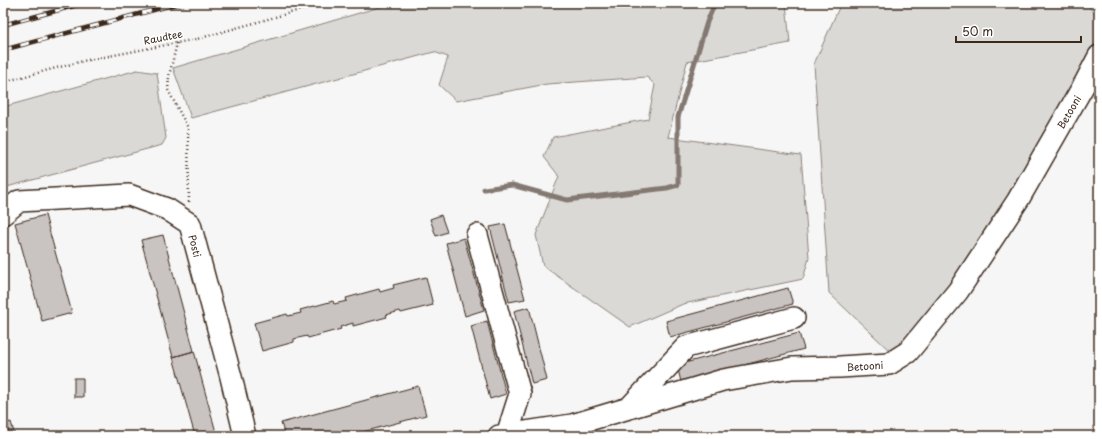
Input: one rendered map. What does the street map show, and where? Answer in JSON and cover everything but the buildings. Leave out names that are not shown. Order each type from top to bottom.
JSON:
[{"type":"street","name":"Betooni","points":[[503,435],[572,425],[722,380],[792,368],[840,368],[889,364],[908,352],[958,291],[1018,200],[1099,56]]},
{"type":"street","name":"Posti","points":[[3,214],[19,201],[129,195],[167,209],[190,224],[245,436]]},
{"type":"street","points":[[477,235],[520,394],[503,435]]},
{"type":"street","points":[[630,407],[686,347],[794,318]]},
{"type":"path","name":"Raudtee","points":[[3,82],[83,61],[197,39],[325,3]]},
{"type":"path","points":[[177,42],[169,76],[168,90],[188,128],[190,224]]},
{"type":"shaded area","points":[[393,3],[786,3],[790,43],[687,62],[668,137],[801,155],[809,258],[803,279],[683,304],[630,327],[543,266],[536,235],[559,176],[544,157],[553,137],[648,119],[655,85],[647,77],[547,84],[456,101],[439,85],[448,57],[434,52],[191,118],[173,68]]},
{"type":"shaded area","points":[[841,3],[1086,3],[1099,19],[1099,43],[1073,92],[935,314],[892,353],[829,293],[814,64]]},
{"type":"shaded area","points":[[137,70],[157,73],[166,138],[162,145],[3,188],[3,107]]},
{"type":"waterway","points":[[484,189],[512,185],[567,200],[667,188],[678,185],[678,117],[707,22],[715,3]]},
{"type":"railway","points":[[3,25],[85,3]]},
{"type":"railway","points":[[3,50],[180,3]]}]
